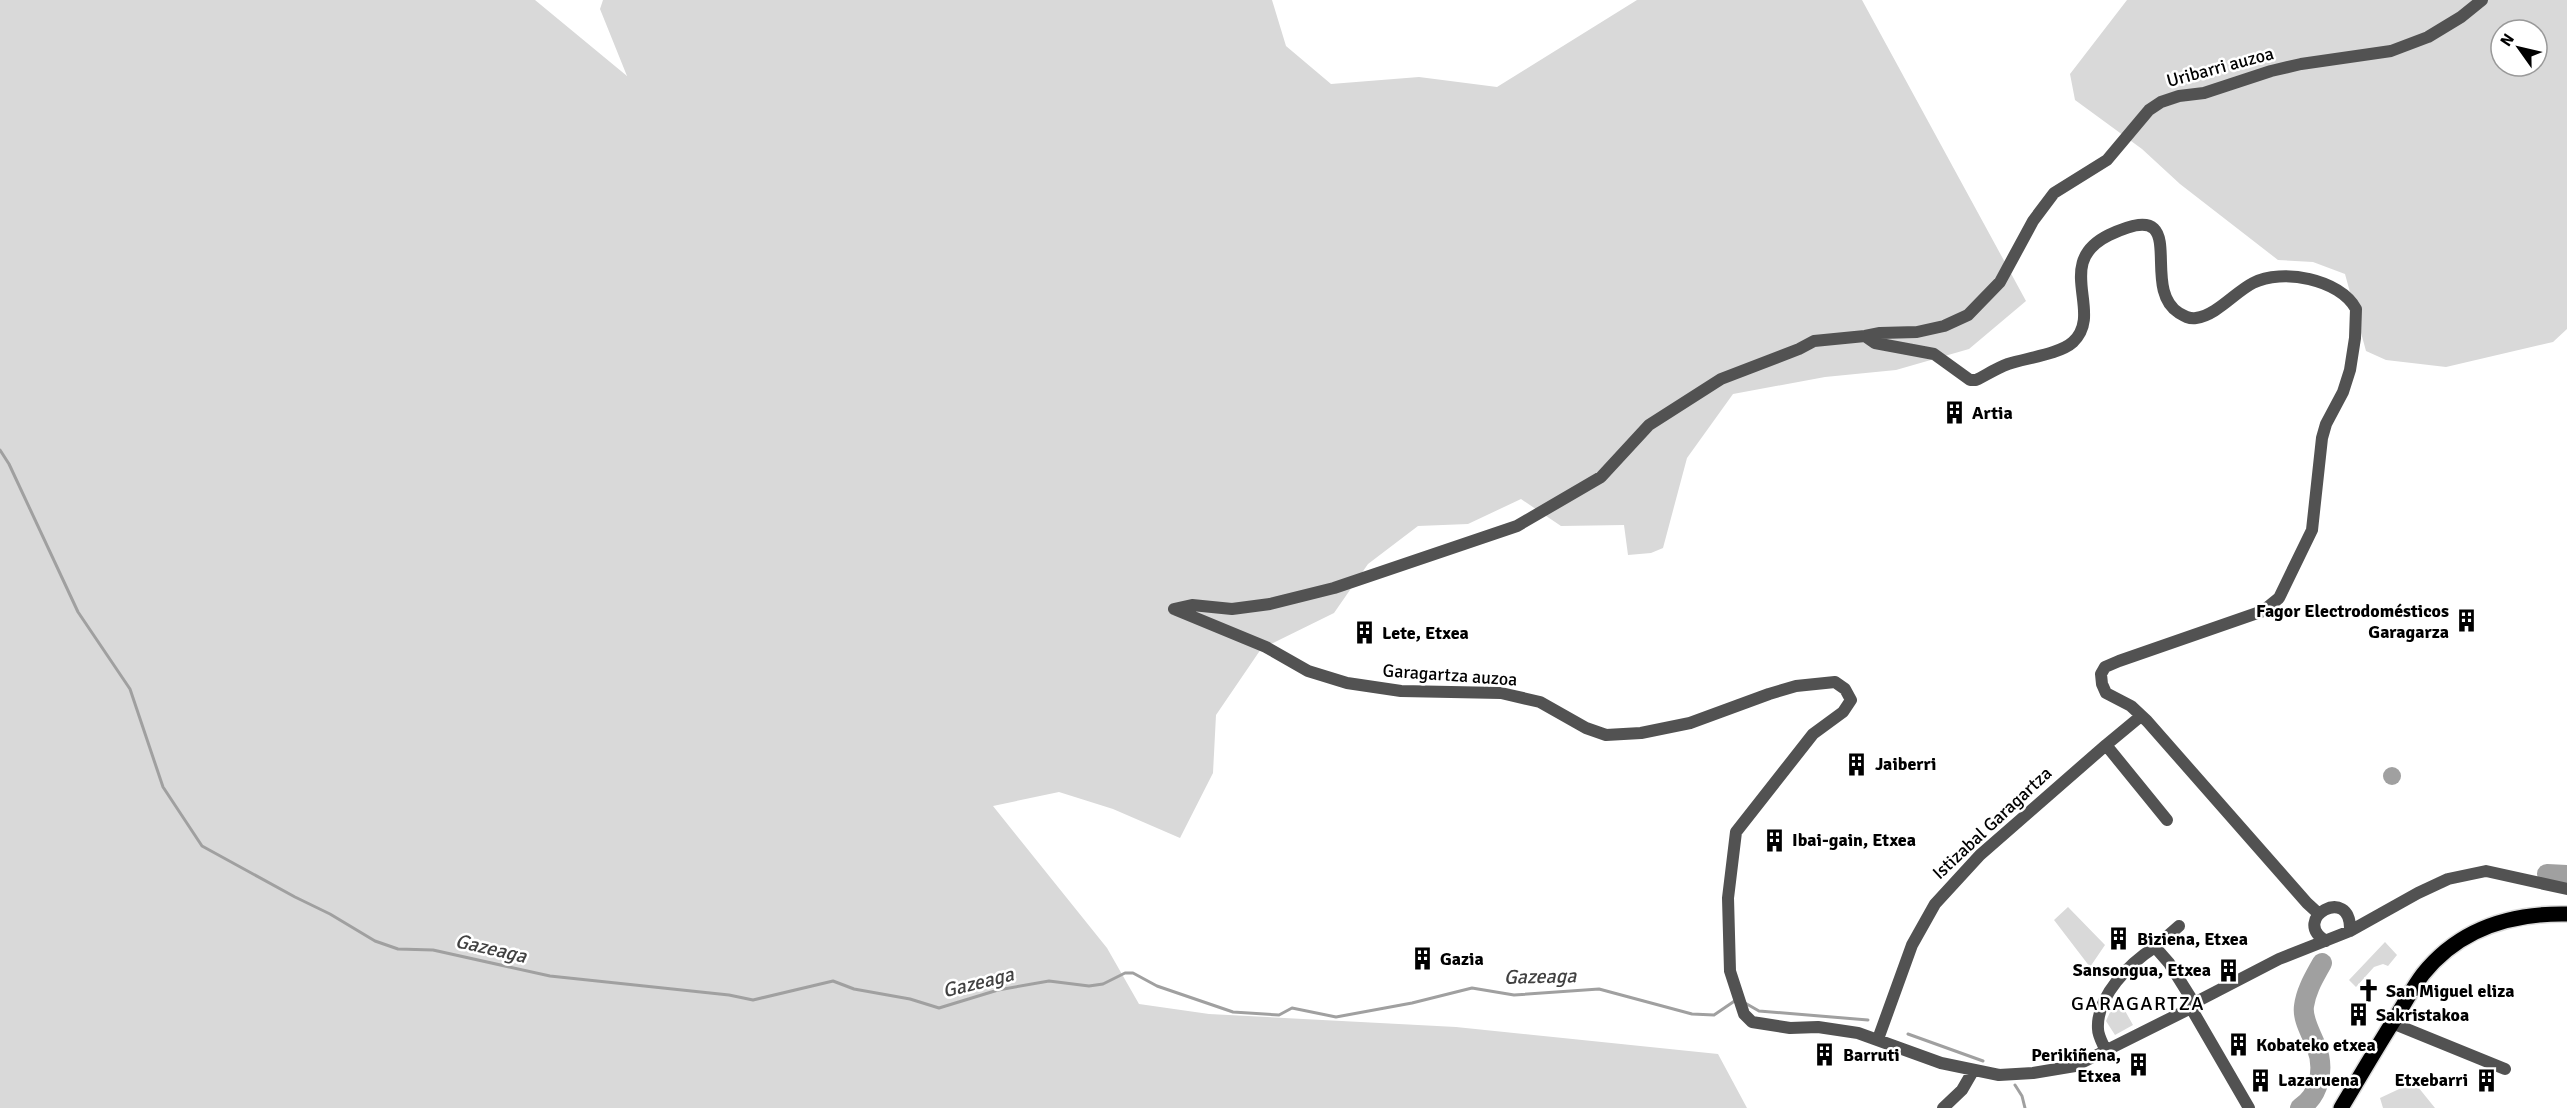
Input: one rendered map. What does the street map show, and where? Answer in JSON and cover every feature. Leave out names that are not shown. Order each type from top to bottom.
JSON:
[{"type":"main road","points":[[2341,1108],[2423,975],[2443,953],[2462,939],[2498,922],[2521,916],[2567,914]]},
{"type":"street","name":"Uribarri auzoa","points":[[1804,345],[1814,341],[1880,333],[1917,332],[1944,326],[1968,315],[2001,282],[2040,209],[2054,193],[2107,160],[2149,110],[2161,102],[2179,96],[2204,93],[2271,71],[2301,64],[2391,51],[2428,37],[2462,17],[2482,0]]},
{"type":"street","points":[[1865,336],[1875,343],[1934,354],[1970,380],[1976,380],[2007,365],[2061,349],[2071,344],[2082,330],[2084,323],[2081,281],[2085,255],[2097,242],[2135,225],[2144,224],[2151,226],[2160,237],[2162,287],[2166,300],[2183,316],[2199,318],[2253,283],[2268,278],[2303,279],[2321,283],[2346,296],[2356,309],[2353,356],[2343,392],[2324,429],[2312,530],[2279,598],[2264,611],[2105,667],[2101,674],[2106,693],[2131,706],[2141,716],[2319,914]]},
{"type":"street","name":"Garagartza auzoa","points":[[1804,345],[1721,379],[1693,394],[1649,424],[1601,477],[1517,525],[1451,550],[1334,588],[1270,604],[1232,609],[1192,604],[1174,609],[1266,647],[1308,671],[1347,683],[1401,691],[1501,693],[1540,702],[1586,728],[1606,735],[1641,733],[1690,723],[1796,686],[1835,682],[1845,689],[1851,700],[1843,712],[1813,734],[1737,832],[1728,898],[1730,971],[1744,1014],[1752,1022],[1790,1028],[1818,1027],[1858,1033],[1941,1063],[1973,1071],[1999,1075],[2033,1073],[2075,1066],[2279,959],[2326,941]]},
{"type":"street","name":"Istizabal Garagartza","points":[[1878,1039],[1911,945],[1935,904],[1980,855],[2141,716]]},
{"type":"street","points":[[2106,745],[2167,820]]},
{"type":"street","points":[[2350,931],[2351,921],[2339,908],[2332,907],[2319,914],[2314,922],[2314,929],[2319,937],[2326,941],[2350,931],[2448,879],[2486,871],[2567,889]]},
{"type":"street","points":[[2106,1051],[2098,1030],[2099,1016],[2105,1001],[2115,984],[2129,968],[2179,926]]},
{"type":"street","points":[[2155,947],[2169,963],[2249,1108]]},
{"type":"street","points":[[2392,1023],[2505,1069]]},
{"type":"street","points":[[1943,1108],[1962,1090],[1973,1071]]},
{"type":"shaded area","points":[[0,0],[535,0],[627,76],[600,9],[603,0],[1272,0],[1286,46],[1331,84],[1419,77],[1497,87],[1637,0],[1862,0],[2026,301],[1969,349],[1896,370],[1825,377],[1733,394],[1687,458],[1663,548],[1651,553],[1628,555],[1624,525],[1561,526],[1521,499],[1468,524],[1418,526],[1368,564],[1334,613],[1261,649],[1216,715],[1213,773],[1180,838],[1113,809],[1059,792],[993,806],[1107,948],[1139,1004],[1209,1014],[1456,1027],[1718,1054],[1747,1108],[0,1108]]},
{"type":"shaded area","points":[[2127,0],[2567,0],[2567,329],[2553,342],[2446,367],[2386,360],[2366,351],[2345,274],[2313,262],[2278,260],[2180,184],[2142,149],[2075,100],[2070,74]]},
{"type":"shaded area","points":[[2392,767],[2398,770],[2401,776],[2398,782],[2392,785],[2386,782],[2383,776],[2386,770]]},
{"type":"shaded area","points":[[2068,907],[2105,945],[2090,967],[2054,920]]},
{"type":"shaded area","points":[[2385,942],[2397,955],[2388,966],[2383,964],[2374,967],[2356,987],[2349,980]]},
{"type":"shaded area","points":[[2116,999],[2119,1000],[2133,1025],[2115,1035],[2106,1021]]},
{"type":"shaded area","points":[[2414,1082],[2435,1108],[2383,1108],[2380,1098]]},
{"type":"waterway","name":"Gazeaga","points":[[0,450],[9,464],[78,612],[130,689],[163,787],[202,846],[330,914],[375,941],[398,949],[433,950],[550,976],[729,995],[753,1000],[833,981],[854,989],[910,999],[939,1008],[998,990],[1049,981],[1089,986],[1103,984],[1125,973],[1133,973],[1157,986],[1233,1012],[1279,1015],[1292,1008],[1336,1017],[1412,1003],[1472,988],[1514,995],[1599,989],[1692,1014],[1714,1015],[1736,1000]]},
{"type":"waterway","points":[[2547,874],[2567,875]]},
{"type":"waterway","points":[[2300,1108],[2312,1096],[2319,1080],[2319,1054],[2304,1011],[2309,989],[2322,963]]},
{"type":"waterway","name":"Gazeaga","points":[[1745,1003],[1759,1011],[1868,1020]]},
{"type":"waterway","name":"Gazeaga","points":[[1908,1034],[1983,1061]]},
{"type":"waterway","name":"Gazeaga","points":[[2015,1085],[2022,1096],[2025,1108]]},
{"type":"place","name":"Artia","points":[[1954,413]]},
{"type":"place","name":"Fagor Electrodomésticos Garagarza","points":[[2467,621]]},
{"type":"place","name":"Lete, Etxea","points":[[1364,633]]},
{"type":"place","name":"Jaiberri","points":[[1857,764]]},
{"type":"place","name":"Ibai-gain, Etxea","points":[[1774,840]]},
{"type":"place","name":"Biziena, Etxea","points":[[2119,939]]},
{"type":"place","name":"Gazia","points":[[1422,959]]},
{"type":"place","name":"Sansongua, Etxea","points":[[2229,970]]},
{"type":"place","name":"San Miguel eliza","points":[[2368,991]]},
{"type":"place","name":"Sakristakoa","points":[[2358,1015]]},
{"type":"place","name":"Kobateko etxea","points":[[2238,1045]]},
{"type":"place","name":"Barruti","points":[[1825,1055]]},
{"type":"place","name":"Perikiñena, Etxea","points":[[2139,1065]]},
{"type":"place","name":"Lazaruena","points":[[2260,1080]]},
{"type":"place","name":"Etxebarri","points":[[2486,1080]]},
{"type":"district","name":"GARAGARTZA","points":[[2138,1003]]}]
